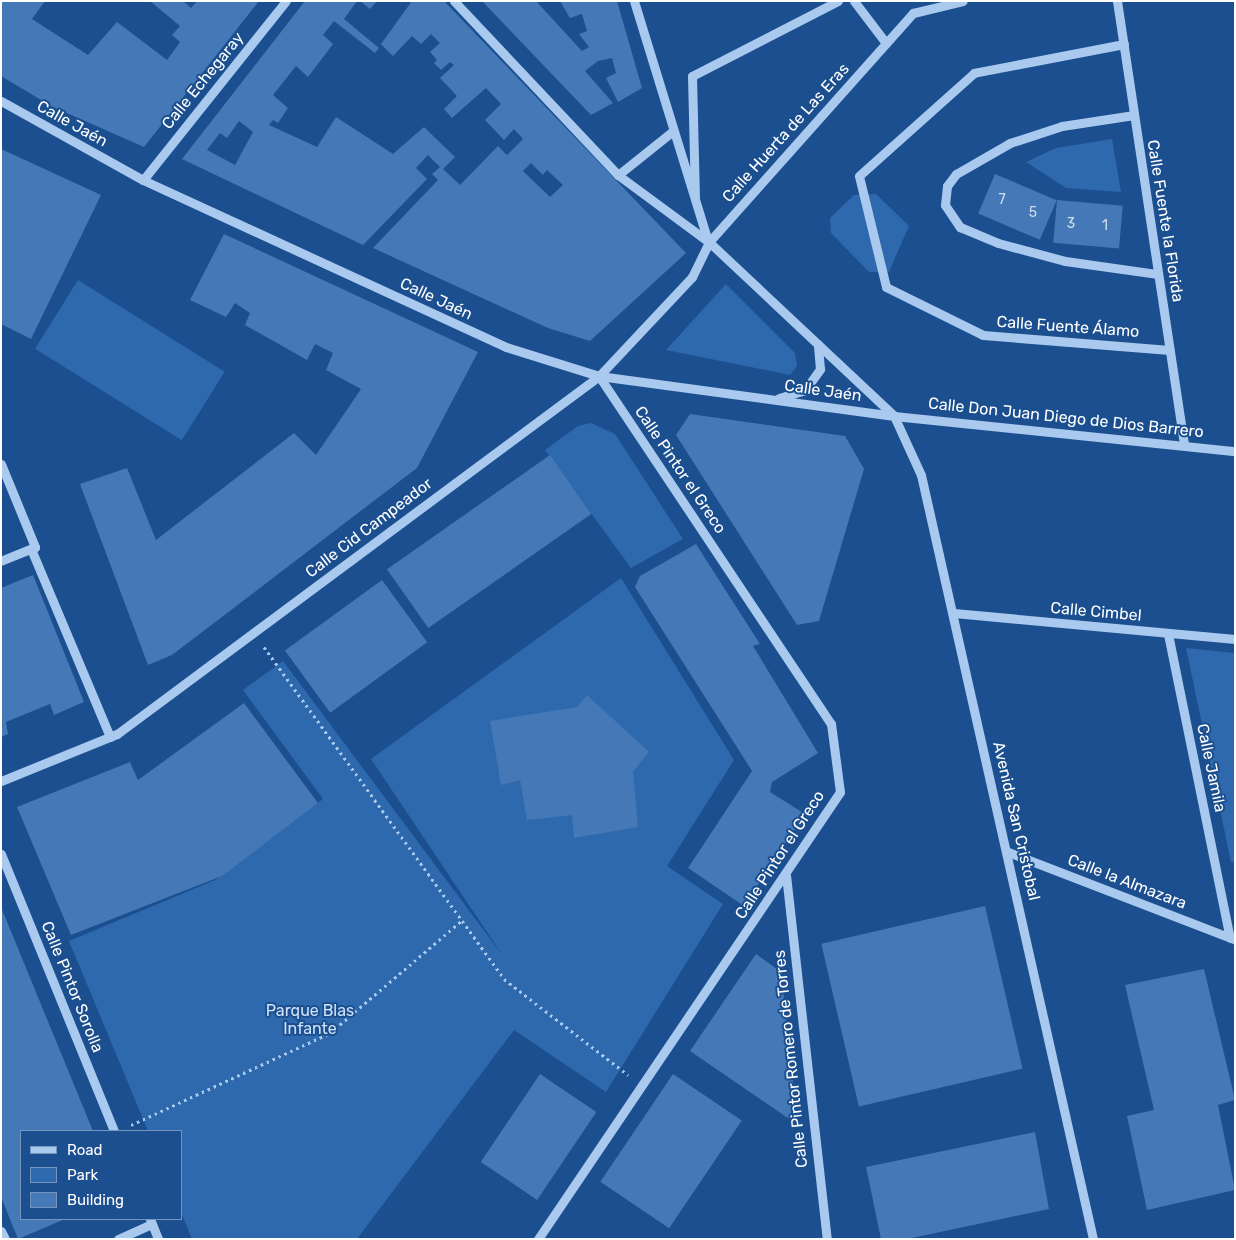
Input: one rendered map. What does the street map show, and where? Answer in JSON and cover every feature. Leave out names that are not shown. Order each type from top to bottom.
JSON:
[{"type":"street","name":"Calle Echegaray","points":[[143,180],[286,1]]},
{"type":"street","points":[[454,1],[618,175],[708,242],[894,416]]},
{"type":"street","name":"Calle Huerta de Las Eras","points":[[634,1],[708,242]]},
{"type":"street","points":[[695,199],[692,76],[838,1]]},
{"type":"street","points":[[854,1],[886,43]]},
{"type":"street","name":"Calle Huerta de Las Eras","points":[[708,242],[913,12],[963,1]]},
{"type":"street","name":"Calle Fuente la Florida","points":[[1117,1],[1184,445]]},
{"type":"street","name":"Calle Fuente Álamo","points":[[1124,44],[974,73],[859,176],[886,287],[983,335],[1169,350]]},
{"type":"street","name":"Calle Jaén","points":[[1,101],[143,180],[506,347],[599,376],[894,416]]},
{"type":"street","points":[[1134,116],[1062,126],[1010,143],[956,174],[947,186],[945,205],[964,231],[998,243],[1065,261],[1158,274]]},
{"type":"street","points":[[618,175],[673,132]]},
{"type":"street","name":"Calle Cid Campeador","points":[[1,781],[110,737],[599,376],[692,277],[708,242]]},
{"type":"street","points":[[774,400],[805,390],[820,369],[818,344]]},
{"type":"street","name":"Calle Pintor el Greco","points":[[538,1239],[786,875],[840,792],[831,724],[599,376]]},
{"type":"street","name":"Calle Don Juan Diego de Dios Barrero","points":[[894,416],[1235,451]]},
{"type":"street","name":"Avenida San Cristobal","points":[[894,416],[921,474],[1008,852],[1093,1239]]},
{"type":"street","points":[[1,464],[35,547],[1,561]]},
{"type":"street","points":[[31,548],[110,737]]},
{"type":"street","name":"Calle Cimbel","points":[[954,613],[1235,639]]},
{"type":"street","name":"Calle Jamila","points":[[1168,634],[1232,939]]},
{"type":"street","name":"Calle la Almazara","points":[[1008,852],[1232,939]]},
{"type":"street","name":"Calle Pintor Sorolla","points":[[1,854],[114,1130]]},
{"type":"street","name":"Calle Pintor Romero de Torres","points":[[786,875],[827,1239]]},
{"type":"street","points":[[118,1239],[151,1222],[158,1239]]},
{"type":"street","points":[[1,1231],[4,1239]]},
{"type":"path","points":[[254,632],[504,979],[643,1086]]},
{"type":"path","points":[[128,1127],[330,1032],[461,921]]},
{"type":"green space","points":[[1112,139],[1121,192],[1066,188],[1026,162],[1056,148]]},
{"type":"green space","points":[[876,194],[909,226],[889,272],[869,272],[831,233],[830,218],[854,195]]},
{"type":"green space","points":[[78,280],[225,372],[182,440],[35,349]]},
{"type":"green space","points":[[726,284],[795,353],[797,366],[790,375],[666,350]]},
{"type":"green space","points":[[591,423],[615,434],[683,539],[631,568],[545,450],[578,426]]},
{"type":"green space","name":"Parque Blas Infante","points":[[621,578],[734,760],[667,866],[723,904],[606,1092],[514,1030],[357,1239],[192,1239],[182,1214],[182,1130],[148,1130],[69,941],[215,880],[323,799],[243,690],[283,661],[503,956],[371,759]]},
{"type":"green space","points":[[1186,648],[1235,653],[1235,862],[1231,862]]},
{"type":"building","points":[[1,1],[45,1],[32,19],[88,55],[117,22],[167,60],[180,42],[172,35],[180,26],[150,1],[183,1],[191,8],[197,1],[259,1],[144,147],[51,106],[1,76]]},
{"type":"building","points":[[305,1],[357,1],[344,19],[379,48],[375,53],[334,21],[323,35],[333,44],[308,77],[296,66],[273,95],[288,108],[278,123],[273,120],[269,125],[317,147],[336,117],[393,154],[424,127],[455,157],[443,169],[460,185],[498,146],[507,155],[523,139],[514,129],[504,140],[485,120],[501,104],[486,88],[452,118],[444,109],[457,96],[440,78],[454,65],[450,62],[441,70],[434,63],[437,60],[430,52],[440,43],[431,34],[421,44],[412,36],[393,56],[381,44],[412,1],[444,1],[686,253],[590,341],[548,328],[373,248],[438,180],[432,174],[440,167],[428,155],[416,168],[427,179],[363,245],[182,159]],"holes":[[[239,121],[253,132],[235,165],[207,150],[220,133],[227,138]],[[531,163],[543,175],[547,170],[563,185],[550,197],[523,171]]]},
{"type":"building","points":[[360,1],[377,1],[370,9]]},
{"type":"building","points":[[482,1],[536,1],[582,51],[589,47],[579,34],[587,31],[582,14],[570,18],[560,1],[617,1],[642,88],[618,102],[606,78],[616,73],[612,58],[598,61],[585,71],[613,103],[591,115]]},
{"type":"building","points":[[1,149],[101,195],[31,339],[1,324]]},
{"type":"building","points":[[995,174],[1057,200],[1040,240],[978,214]]},
{"type":"building","points":[[1057,200],[1123,206],[1119,249],[1053,243]]},
{"type":"building","points":[[224,234],[478,352],[417,468],[172,655],[148,665],[80,484],[127,468],[156,540],[294,433],[316,455],[361,389],[326,370],[333,353],[315,344],[307,360],[245,325],[250,313],[235,303],[226,317],[190,300]]},
{"type":"building","points":[[690,414],[845,436],[864,469],[819,621],[797,625],[676,435]]},
{"type":"building","points":[[550,455],[591,514],[428,628],[387,569]]},
{"type":"building","points":[[696,544],[760,644],[753,646],[818,753],[772,782],[770,792],[805,814],[744,906],[688,868],[752,771],[635,587],[640,576]]},
{"type":"building","points":[[33,575],[84,702],[54,715],[50,704],[6,722],[8,734],[1,737],[1,588]]},
{"type":"building","points":[[382,580],[427,642],[330,713],[285,651]]},
{"type":"building","points":[[587,695],[649,752],[633,772],[638,827],[574,838],[572,815],[527,820],[520,780],[501,785],[490,721],[577,707]]},
{"type":"building","points":[[244,703],[318,803],[222,876],[71,935],[17,807],[130,762],[138,780]]},
{"type":"building","points":[[985,906],[1023,1069],[859,1107],[821,944]]},
{"type":"building","points":[[1,907],[93,1130],[20,1130],[20,1220],[63,1220],[18,1239],[1,1197]]},
{"type":"building","points":[[756,954],[781,972],[798,1125],[690,1051]]},
{"type":"building","points":[[1204,969],[1235,1100],[1218,1105],[1235,1190],[1147,1210],[1127,1116],[1154,1110],[1125,985]]},
{"type":"building","points":[[540,1074],[596,1112],[537,1200],[481,1162]]},
{"type":"building","points":[[673,1074],[742,1120],[669,1228],[600,1182]]},
{"type":"building","points":[[1035,1132],[1049,1209],[907,1239],[881,1239],[866,1167]]}]
